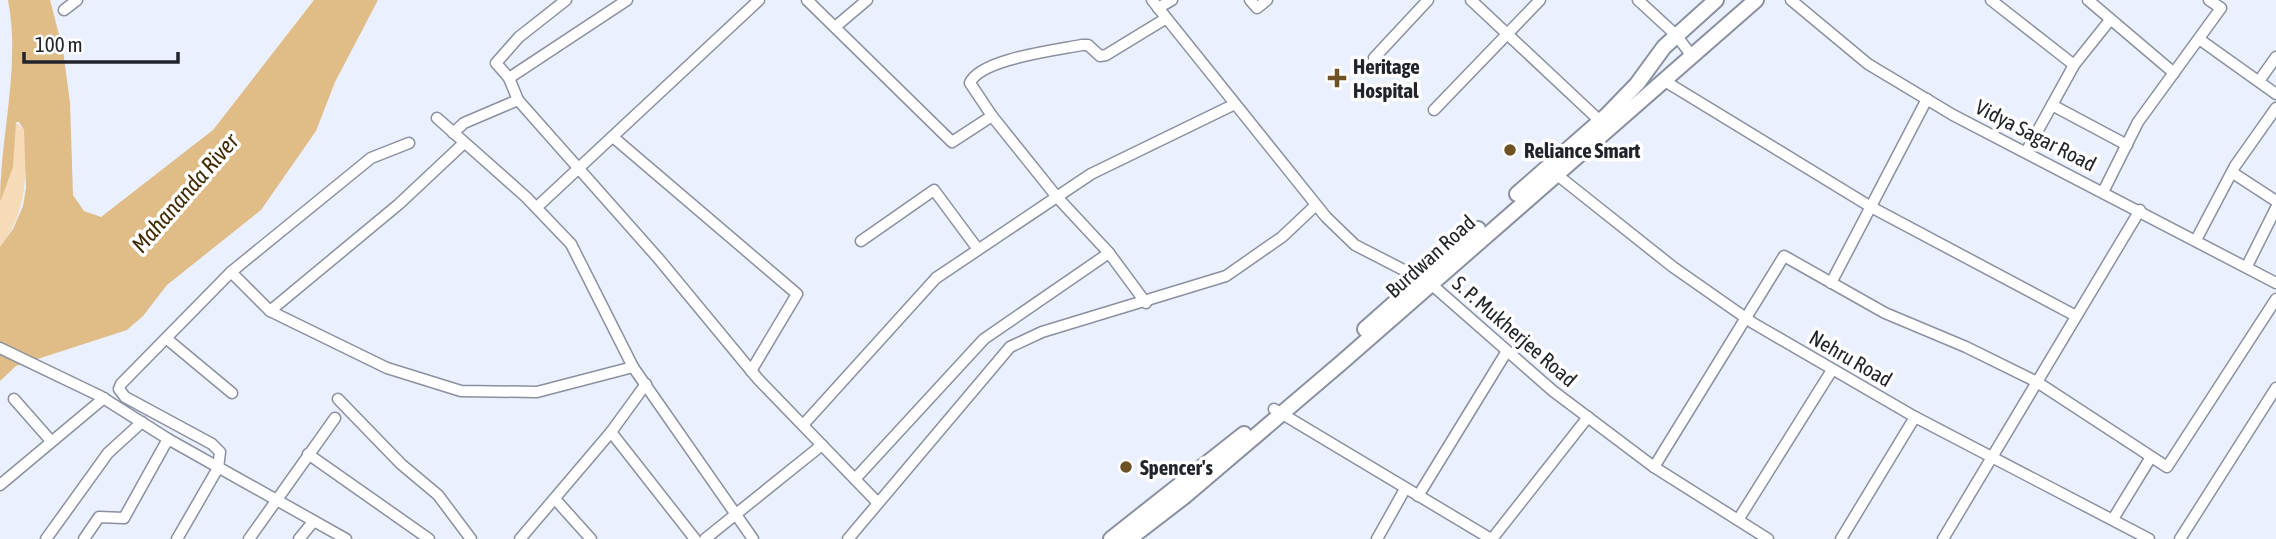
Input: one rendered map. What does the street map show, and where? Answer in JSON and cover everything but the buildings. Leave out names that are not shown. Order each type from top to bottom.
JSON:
[{"type":"main road","name":"Burdwan Road","points":[[1552,171],[1637,84],[1676,35],[1716,0]]},
{"type":"main road","name":"Burdwan Road","points":[[1129,539],[1552,171],[1756,0]]},
{"type":"main road","name":"Burdwan Road","points":[[1111,539],[1278,412]]},
{"type":"street","points":[[64,10],[77,0]]},
{"type":"street","points":[[566,0],[500,55],[496,63],[509,78],[518,100],[658,258],[751,371],[878,503]]},
{"type":"street","points":[[509,78],[627,0]]},
{"type":"street","points":[[537,207],[760,0]]},
{"type":"street","points":[[807,0],[952,142],[992,116]]},
{"type":"street","points":[[835,27],[867,0]]},
{"type":"street","points":[[1155,4],[1172,0]]},
{"type":"street","points":[[1250,0],[1256,8],[1266,0]]},
{"type":"street","points":[[1374,58],[1428,0]]},
{"type":"street","points":[[1471,0],[1600,121]]},
{"type":"street","points":[[1434,110],[1540,0]]},
{"type":"street","points":[[1638,0],[1676,35],[1692,56]]},
{"type":"street","name":"Vidya Sagar Road","points":[[1791,0],[1868,64],[1927,99],[2276,283]]},
{"type":"street","points":[[1992,0],[2074,65]]},
{"type":"street","points":[[2088,0],[2174,73]]},
{"type":"street","points":[[2103,192],[2138,122],[2221,8],[2209,0]]},
{"type":"street","name":"S. P. Mukherjee Road","points":[[1155,4],[1233,105],[1316,205],[1355,245],[1427,281],[1588,418],[1654,467],[1768,539]]},
{"type":"street","points":[[1146,303],[1108,253],[1057,197],[992,116],[970,83],[972,78],[991,66],[1082,45],[1088,45],[1100,56],[1106,55],[1165,19]]},
{"type":"street","points":[[2026,152],[2074,65],[2110,20]]},
{"type":"street","points":[[2199,39],[2276,94]]},
{"type":"street","points":[[2259,81],[2276,57]]},
{"type":"street","points":[[1663,80],[1871,207],[2076,316]]},
{"type":"street","points":[[1831,283],[1927,99]]},
{"type":"street","points":[[453,133],[464,123],[518,100]]},
{"type":"street","points":[[803,425],[936,278],[1091,174],[1233,105]]},
{"type":"street","points":[[2052,105],[2127,145]]},
{"type":"street","points":[[2196,240],[2233,173],[2276,108]]},
{"type":"street","points":[[437,118],[537,207],[571,244],[633,367],[753,539]]},
{"type":"street","points":[[613,136],[797,294],[751,371]]},
{"type":"street","points":[[179,538],[218,468],[221,456],[218,449],[125,397],[119,389],[121,384],[231,272],[371,158],[409,143]]},
{"type":"street","points":[[270,311],[399,204],[464,143]]},
{"type":"street","name":"Nehru Road","points":[[1552,171],[1673,267],[1746,317],[1915,418],[2149,539]]},
{"type":"street","points":[[2233,173],[2276,201]]},
{"type":"street","points":[[861,241],[933,190],[977,248]]},
{"type":"street","points":[[848,539],[1010,347],[1042,332],[1146,303],[1226,276],[1266,250],[1316,205]]},
{"type":"street","points":[[2246,266],[2276,208]]},
{"type":"street","points":[[1943,539],[2140,210]]},
{"type":"street","points":[[855,479],[984,339],[1108,253]]},
{"type":"street","points":[[1654,467],[1784,256],[1885,313],[1966,346],[2037,382],[2167,467],[2276,299]]},
{"type":"street","points":[[231,272],[270,311],[387,368],[461,391],[537,392],[633,367]]},
{"type":"street","points":[[167,339],[232,393]]},
{"type":"street","points":[[0,348],[100,396],[168,439],[346,539]]},
{"type":"street","points":[[1418,496],[1507,351]]},
{"type":"street","points":[[1738,520],[1832,370]]},
{"type":"street","points":[[520,539],[611,432],[646,384]]},
{"type":"street","points":[[2180,539],[2276,388]]},
{"type":"street","points":[[0,485],[100,396]]},
{"type":"street","points":[[14,398],[51,441]]},
{"type":"street","points":[[338,399],[401,464],[438,495],[471,539]]},
{"type":"street","points":[[1278,412],[1491,539],[1588,418]]},
{"type":"street","points":[[249,539],[335,418]]},
{"type":"street","points":[[1841,539],[1915,418]]},
{"type":"street","points":[[46,539],[108,453],[142,422]]},
{"type":"street","points":[[611,432],[695,539]]},
{"type":"street","points":[[84,539],[99,517],[124,518],[168,439]]},
{"type":"street","points":[[705,539],[822,445]]},
{"type":"street","points":[[308,454],[429,539]]},
{"type":"street","points":[[2113,519],[2151,457]]},
{"type":"street","points":[[1377,539],[1405,489]]},
{"type":"street","points":[[555,499],[592,539]]},
{"type":"street","points":[[299,539],[313,522]]},
{"type":"shaded area","points":[[16,122],[24,130],[24,191],[16,220],[0,247],[0,202]]},
{"type":"water","name":"Mahananda River","points":[[8,0],[50,0],[63,50],[70,103],[73,195],[84,211],[101,217],[213,130],[314,0],[378,0],[335,82],[316,131],[261,210],[167,285],[143,316],[127,330],[16,366],[0,381],[0,247],[13,229],[23,206],[26,188],[24,130],[19,122],[16,122],[13,167],[0,202],[11,76]]},
{"type":"place","name":"Heritage Hospital","points":[[1337,78]]},
{"type":"place","name":"Reliance Smart","points":[[1510,150]]},
{"type":"place","name":"Spencer's","points":[[1126,467]]}]
